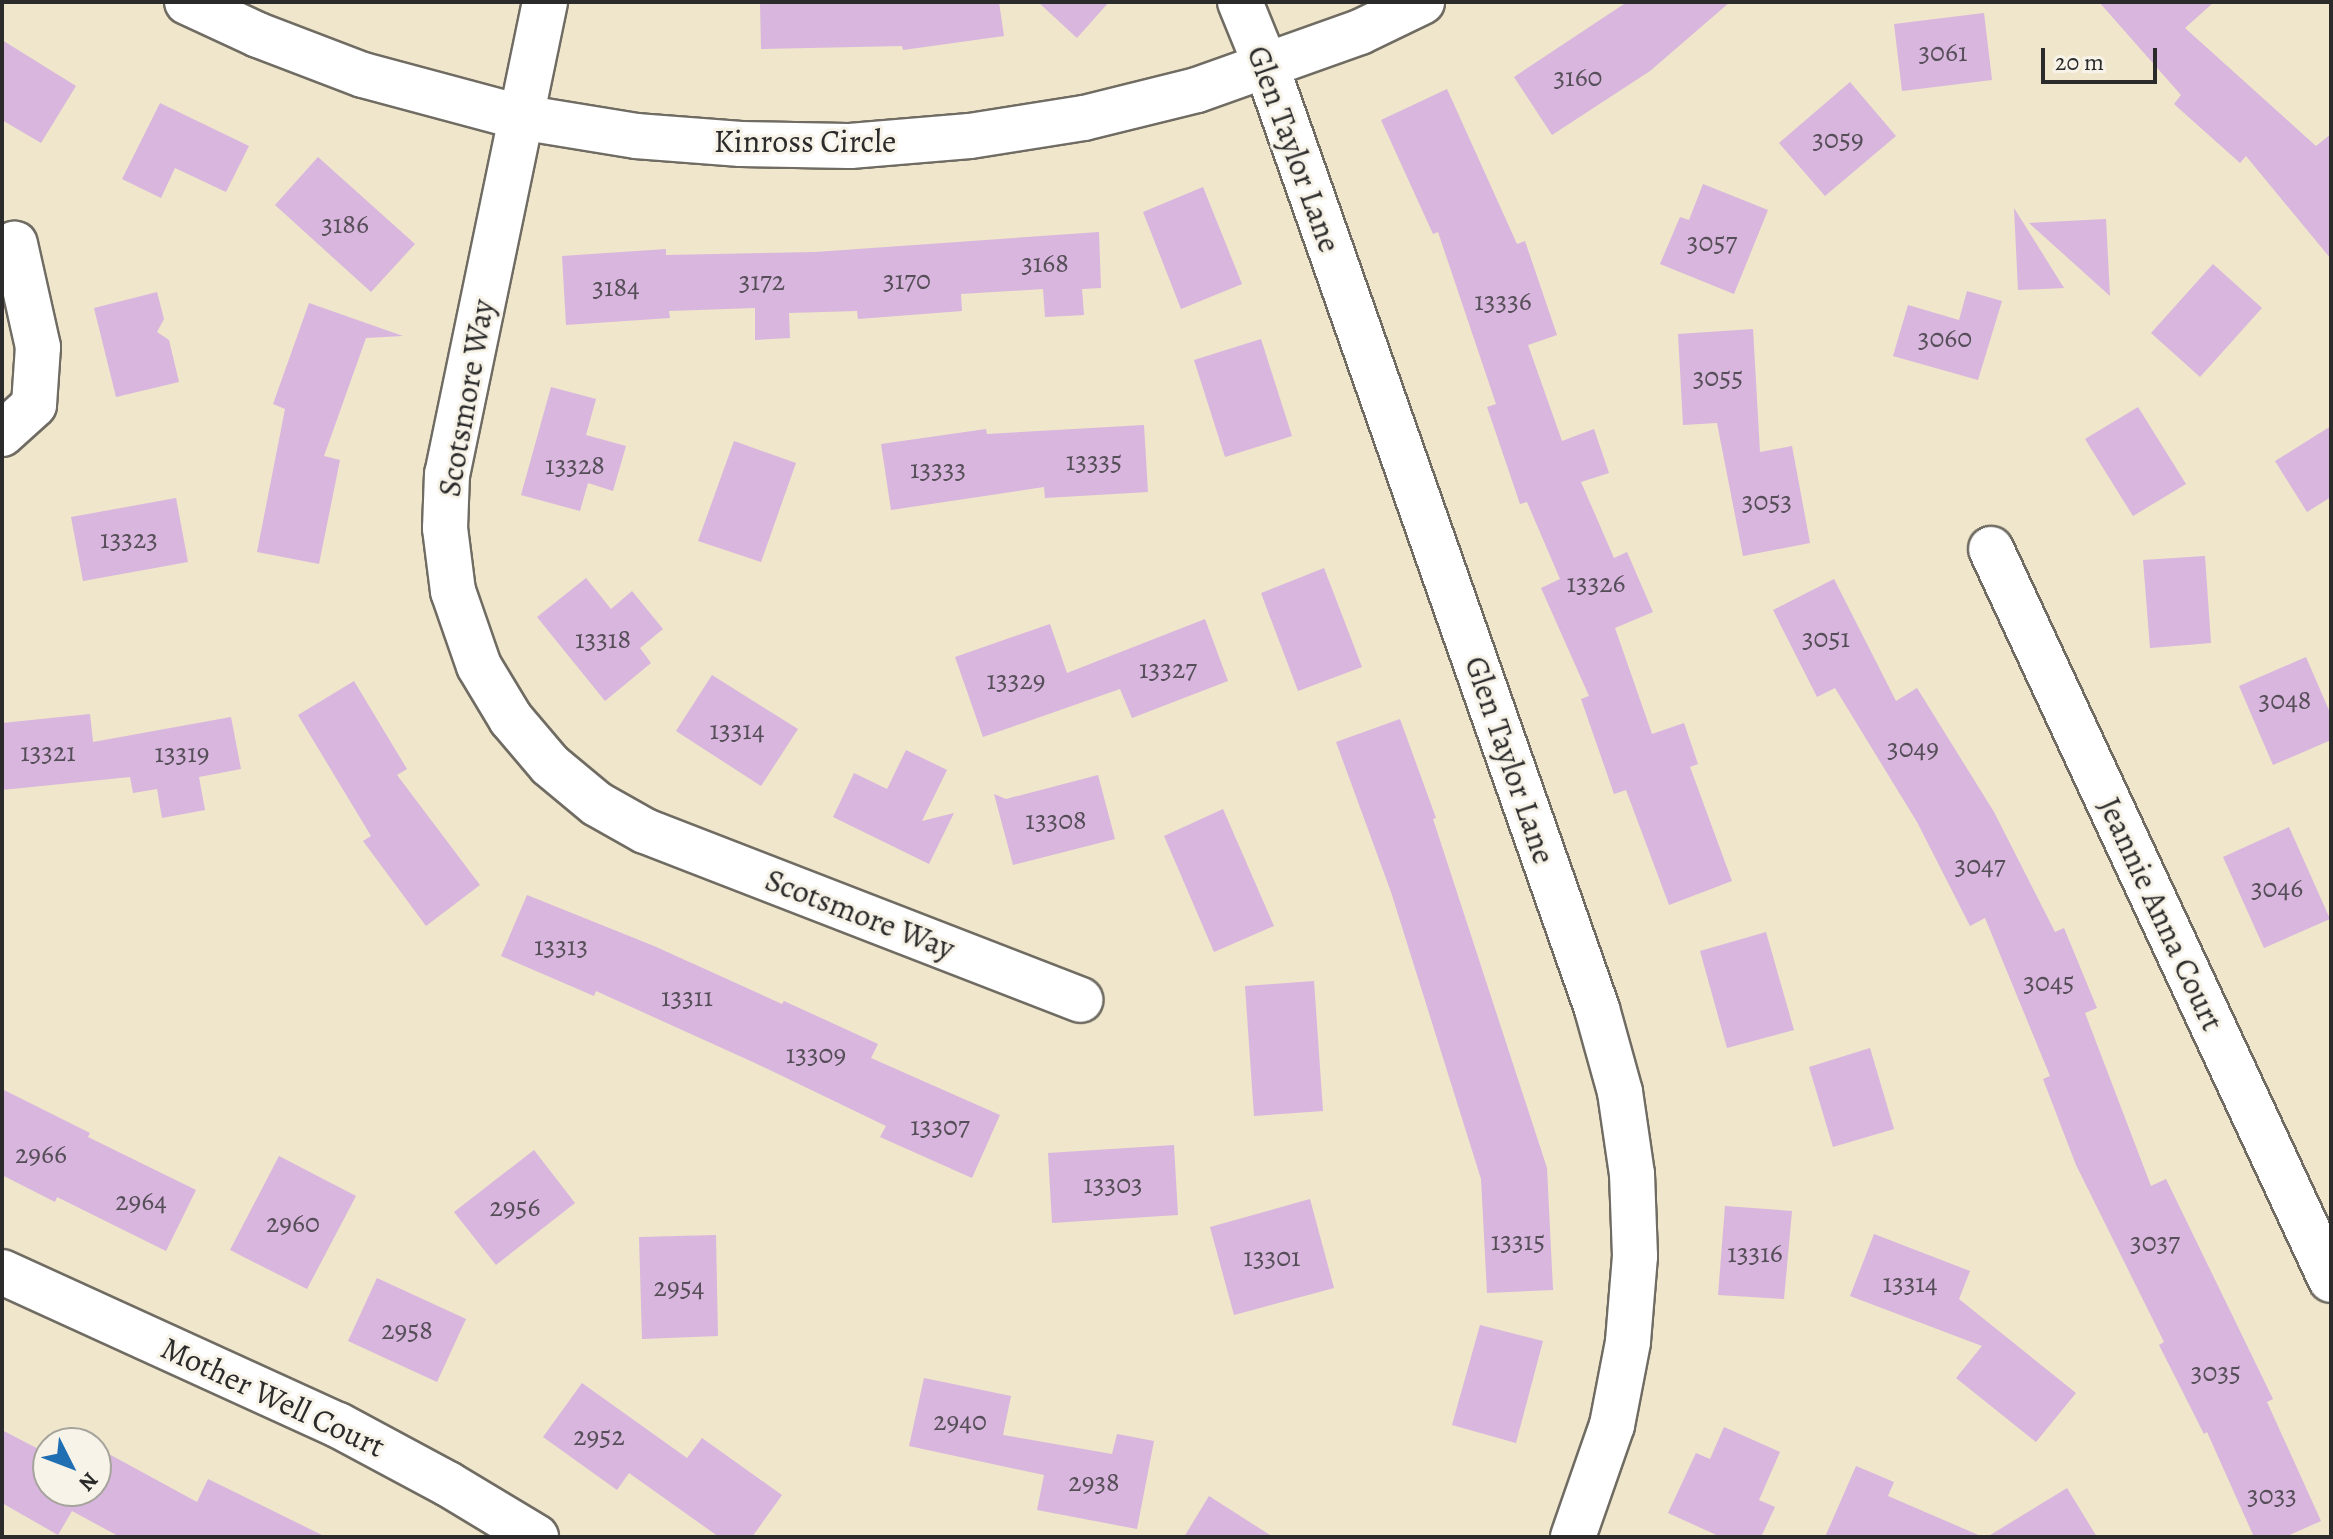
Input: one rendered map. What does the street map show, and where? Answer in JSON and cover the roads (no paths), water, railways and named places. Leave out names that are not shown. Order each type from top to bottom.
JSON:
[{"type":"street","name":"Kinross Circle","points":[[187,2],[258,35],[363,75],[520,117],[636,136],[741,144],[850,146],[970,136],[1084,118],[1197,90],[1267,68],[1360,32],[1422,2]]},
{"type":"street","name":"Scotsmore Way","points":[[545,2],[447,474],[445,528],[453,591],[479,666],[511,719],[562,775],[597,804],[645,831],[1080,1000]]},
{"type":"street","name":"Glen Taylor Lane","points":[[1240,2],[1267,68],[1597,1009],[1620,1092],[1632,1174],[1635,1242],[1628,1342],[1612,1425],[1573,1537]]},
{"type":"street","points":[[2,434],[34,405],[38,347],[15,244]]},
{"type":"street","name":"Jeannie Anna Court","points":[[1991,549],[2331,1280]]},
{"type":"street","name":"Mother Well Court","points":[[2,1272],[338,1425],[448,1484],[536,1537]]}]
